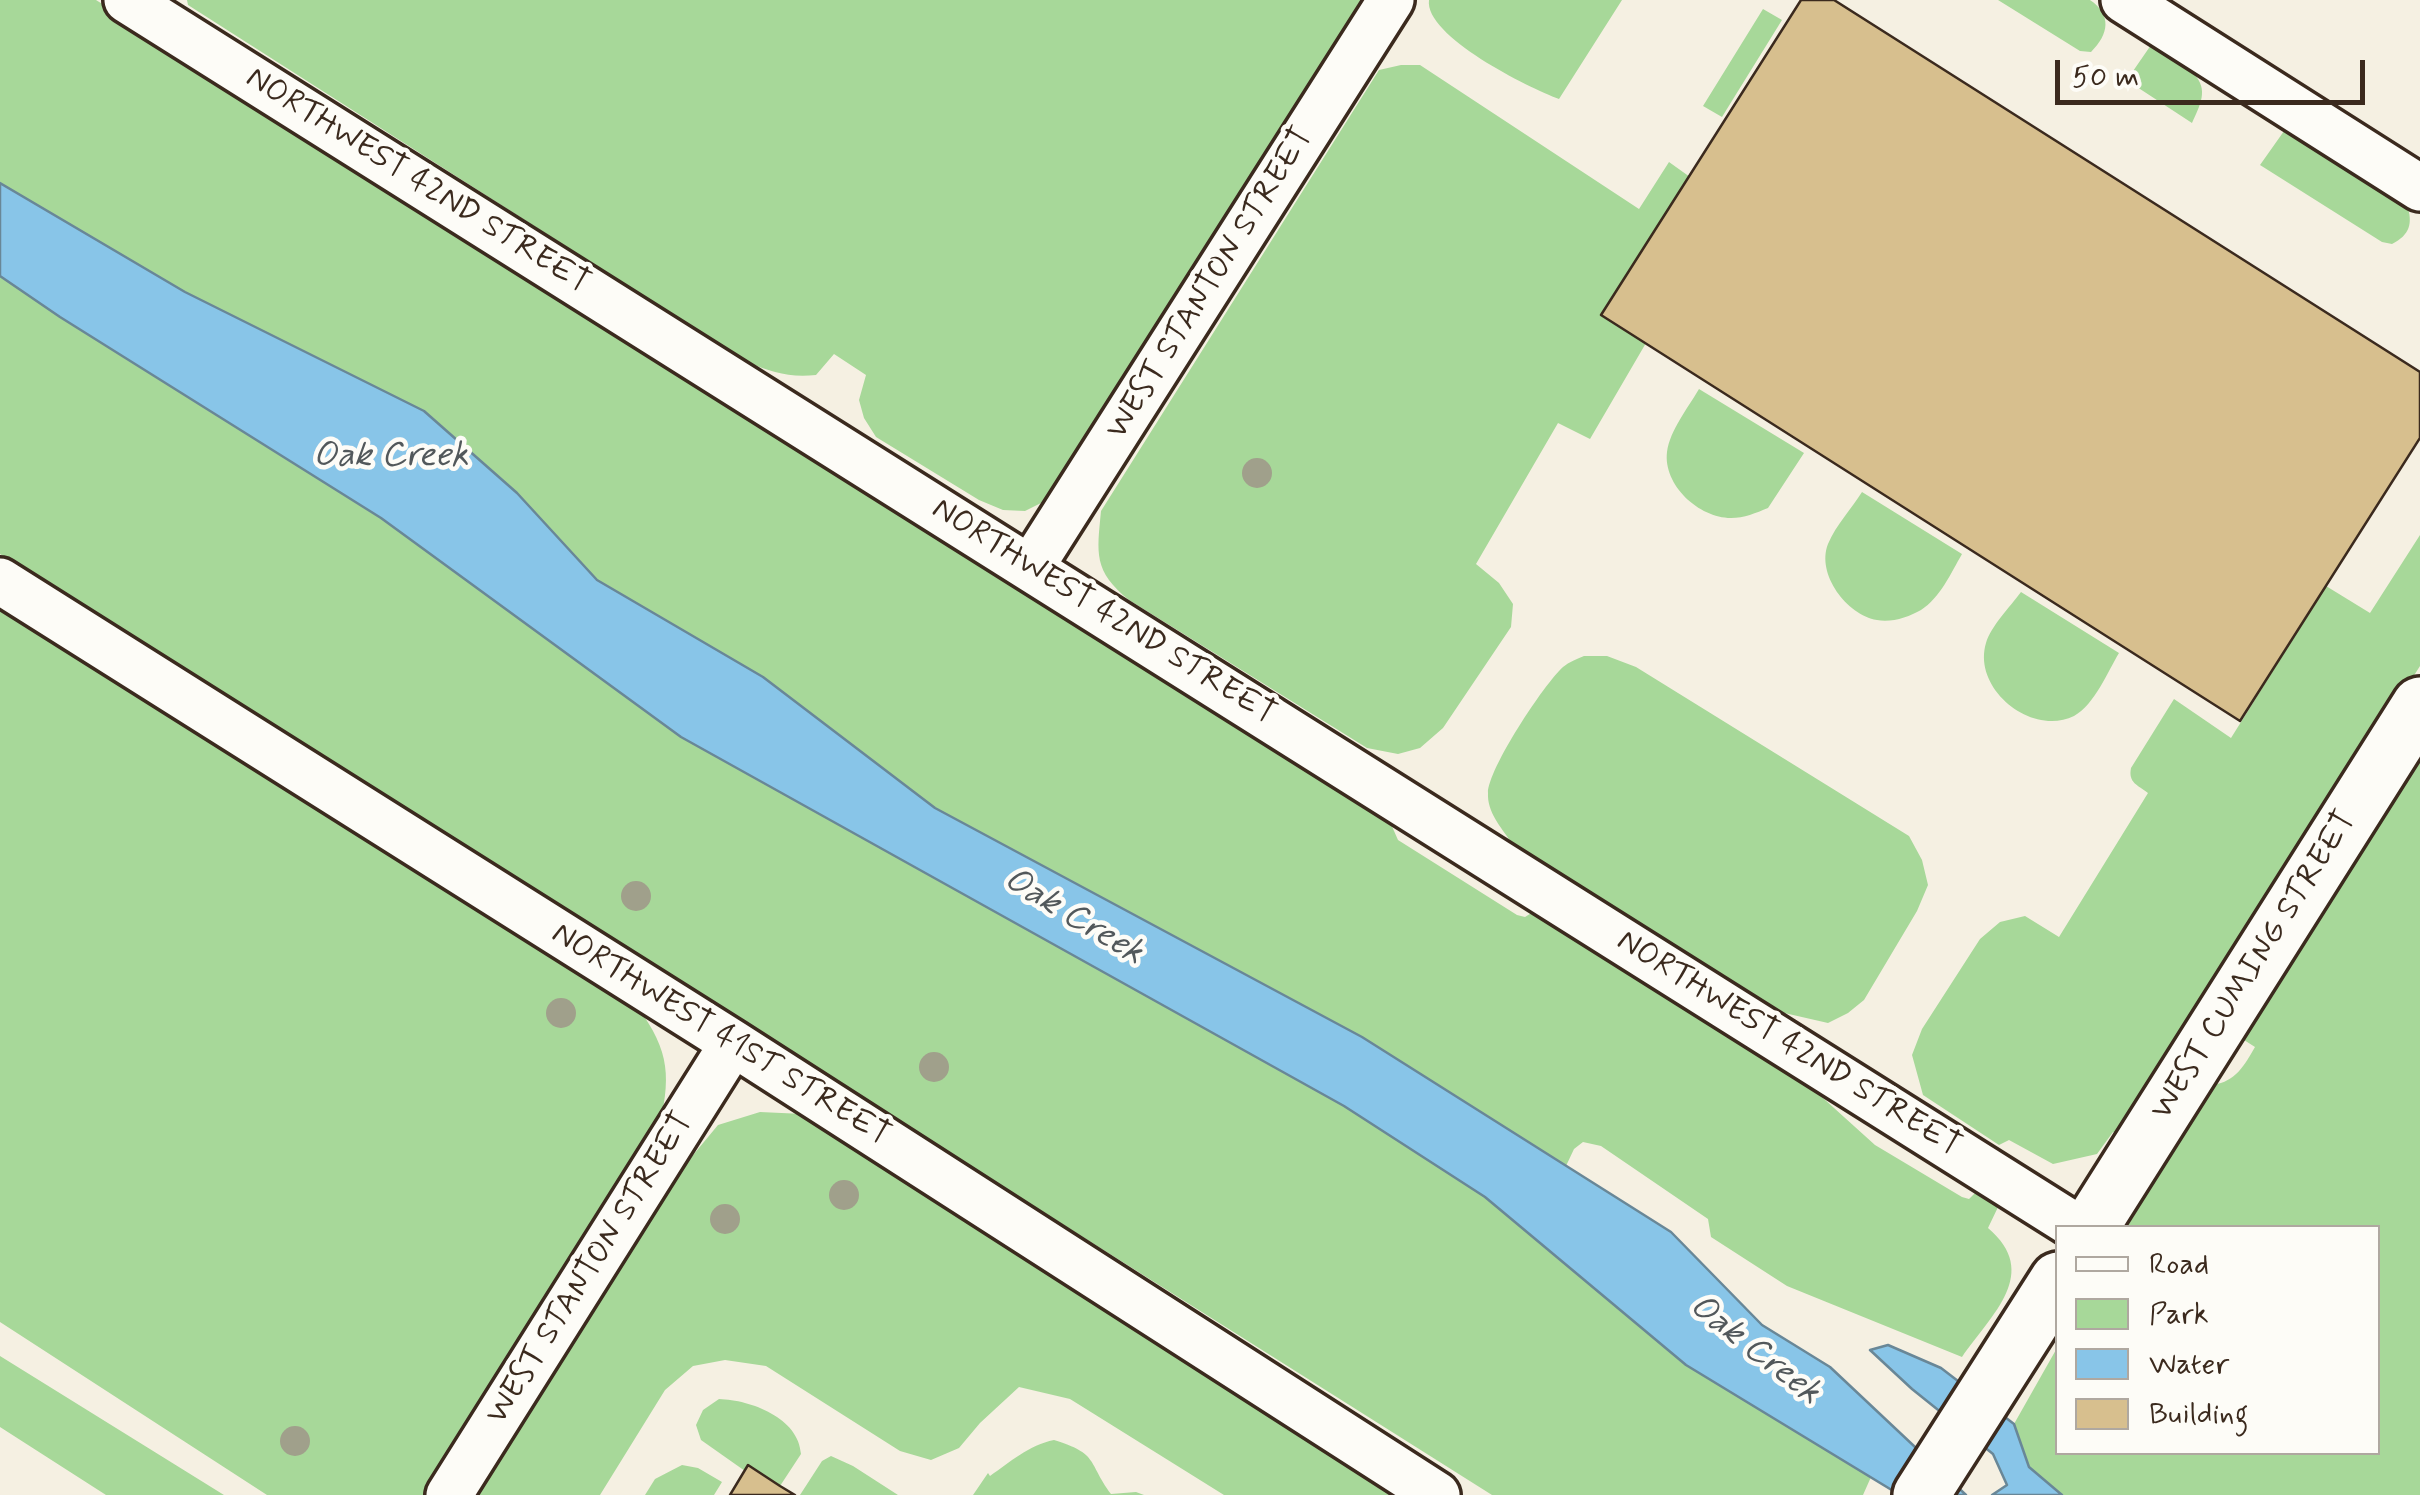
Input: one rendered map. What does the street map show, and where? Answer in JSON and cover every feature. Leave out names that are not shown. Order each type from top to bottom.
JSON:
[{"type":"street","name":"NORTHWEST 42ND STREET","points":[[127,0],[2073,1225]]},
{"type":"street","name":"WEST STANTON STREET","points":[[1030,567],[1391,0]]},
{"type":"street","points":[[2124,0],[2420,188]]},
{"type":"street","name":"NORTHWEST 41ST STREET","points":[[0,581],[733,1042],[1437,1495]]},
{"type":"street","name":"WEST CUMING STREET","points":[[2092,1225],[2420,705]]},
{"type":"street","name":"WEST STANTON STREET","points":[[449,1495],[733,1042]]},
{"type":"street","points":[[1921,1495],[2046,1299]]},
{"type":"green space","points":[[0,0],[96,0],[1387,815],[1398,840],[1517,915],[1525,917],[1533,912],[1803,1080],[1875,1145],[1962,1197],[1969,1199],[1976,1192],[1999,1205],[1988,1228],[2011,1261],[2011,1277],[1997,1309],[1962,1357],[1787,1286],[1711,1237],[1708,1219],[1601,1146],[1583,1142],[1574,1149],[1566,1166],[1362,1037],[935,808],[763,677],[597,580],[517,493],[0,183]]},
{"type":"green space","points":[[187,0],[1374,0],[1049,499],[1025,511],[1003,510],[979,500],[876,437],[859,400],[866,375],[834,354],[816,375],[781,373],[747,362],[188,5]]},
{"type":"green space","points":[[1429,0],[1622,0],[1559,99],[1503,72],[1460,44],[1432,14]]},
{"type":"green space","points":[[1998,0],[2090,0],[2102,12],[2106,25],[2091,52],[2080,51]]},
{"type":"green space","points":[[1763,9],[1782,20],[1722,117],[1703,106]]},
{"type":"green space","points":[[2161,44],[2199,67],[2194,74],[2202,98],[2192,123],[2137,87],[2131,74],[2151,45]]},
{"type":"green space","points":[[1420,65],[1639,209],[1669,162],[1690,177],[1602,315],[1646,343],[1590,439],[1558,423],[1476,564],[1499,583],[1513,604],[1511,627],[1443,728],[1420,748],[1398,754],[1367,748],[1129,600],[1103,570],[1099,539],[1101,511],[1379,70]]},
{"type":"green space","points":[[2289,124],[2407,205],[2410,223],[2403,237],[2392,244],[2382,242],[2260,165]]},
{"type":"green space","points":[[0,276],[381,518],[681,737],[1344,1106],[1485,1197],[1686,1365],[1871,1477],[1863,1495],[1492,1495],[0,554]]},
{"type":"green space","points":[[1699,389],[1804,453],[1768,508],[1741,517],[1719,517],[1696,506],[1677,487],[1667,464],[1667,452],[1676,427]]},
{"type":"green space","points":[[1862,492],[1962,554],[1934,599],[1905,617],[1882,621],[1866,617],[1845,602],[1830,580],[1825,556],[1828,544]]},
{"type":"green space","points":[[2420,535],[2420,666],[2121,1136],[2113,1132],[2097,1154],[2053,1164],[2009,1140],[1999,1145],[1923,1095],[1912,1055],[1922,1029],[1980,939],[2000,922],[2025,916],[2059,937],[2148,793],[2132,780],[2131,768],[2174,699],[2231,738],[2326,586],[2370,613]]},
{"type":"green space","points":[[2021,592],[2119,653],[2094,696],[2074,716],[2058,721],[2024,714],[2009,705],[1988,677],[1984,660],[1988,637]]},
{"type":"green space","points":[[0,607],[637,1006],[656,1038],[666,1081],[658,1133],[428,1495],[267,1495],[0,1322]]},
{"type":"green space","points":[[1584,656],[1607,656],[1636,667],[1909,836],[1922,860],[1928,885],[1917,911],[1864,1000],[1848,1013],[1828,1023],[1780,1012],[1511,842],[1490,807],[1490,781],[1543,690],[1563,667]]},
{"type":"green space","points":[[2420,759],[2420,1495],[2062,1495],[2029,1467],[2014,1424],[2055,1352],[2055,1455],[2380,1455],[2380,1225],[2128,1225],[2213,1085],[2233,1076],[2247,1060],[2255,1047],[2244,1040]]},
{"type":"green space","points":[[760,1112],[803,1114],[1409,1495],[1224,1495],[1070,1399],[1019,1387],[959,1448],[931,1460],[900,1451],[766,1366],[725,1360],[693,1366],[665,1390],[600,1495],[477,1495],[684,1166],[718,1125]]},
{"type":"green space","points":[[0,1356],[224,1495],[106,1495],[0,1427]]},
{"type":"green space","points":[[719,1399],[758,1407],[792,1430],[801,1454],[780,1486],[749,1466],[745,1471],[701,1440],[696,1425],[703,1410]]},
{"type":"green space","points":[[1054,1440],[1085,1455],[1111,1494],[1144,1495],[973,1495],[988,1473],[990,1476],[1028,1450]]},
{"type":"green space","points":[[831,1456],[898,1495],[800,1495],[822,1461]]},
{"type":"green space","points":[[682,1465],[698,1468],[722,1482],[714,1495],[645,1495],[655,1479]]},
{"type":"water","name":"Oak Creek","points":[[0,183],[185,292],[424,411],[517,493],[597,580],[763,677],[935,808],[1362,1037],[1671,1232],[1762,1325],[1830,1367],[1966,1495],[1900,1495],[1686,1365],[1485,1197],[1344,1106],[681,737],[381,518],[0,276]]},
{"type":"water","name":"Oak Creek","points":[[1888,1345],[1941,1368],[2014,1424],[2029,1467],[2062,1495],[1992,1495],[2007,1485],[1993,1454],[1870,1350]]},
{"type":"building","points":[[1801,0],[1834,0],[2420,372],[2420,438],[2240,721],[1601,315]]},
{"type":"building","points":[[748,1465],[780,1486],[795,1495],[730,1495]]}]
